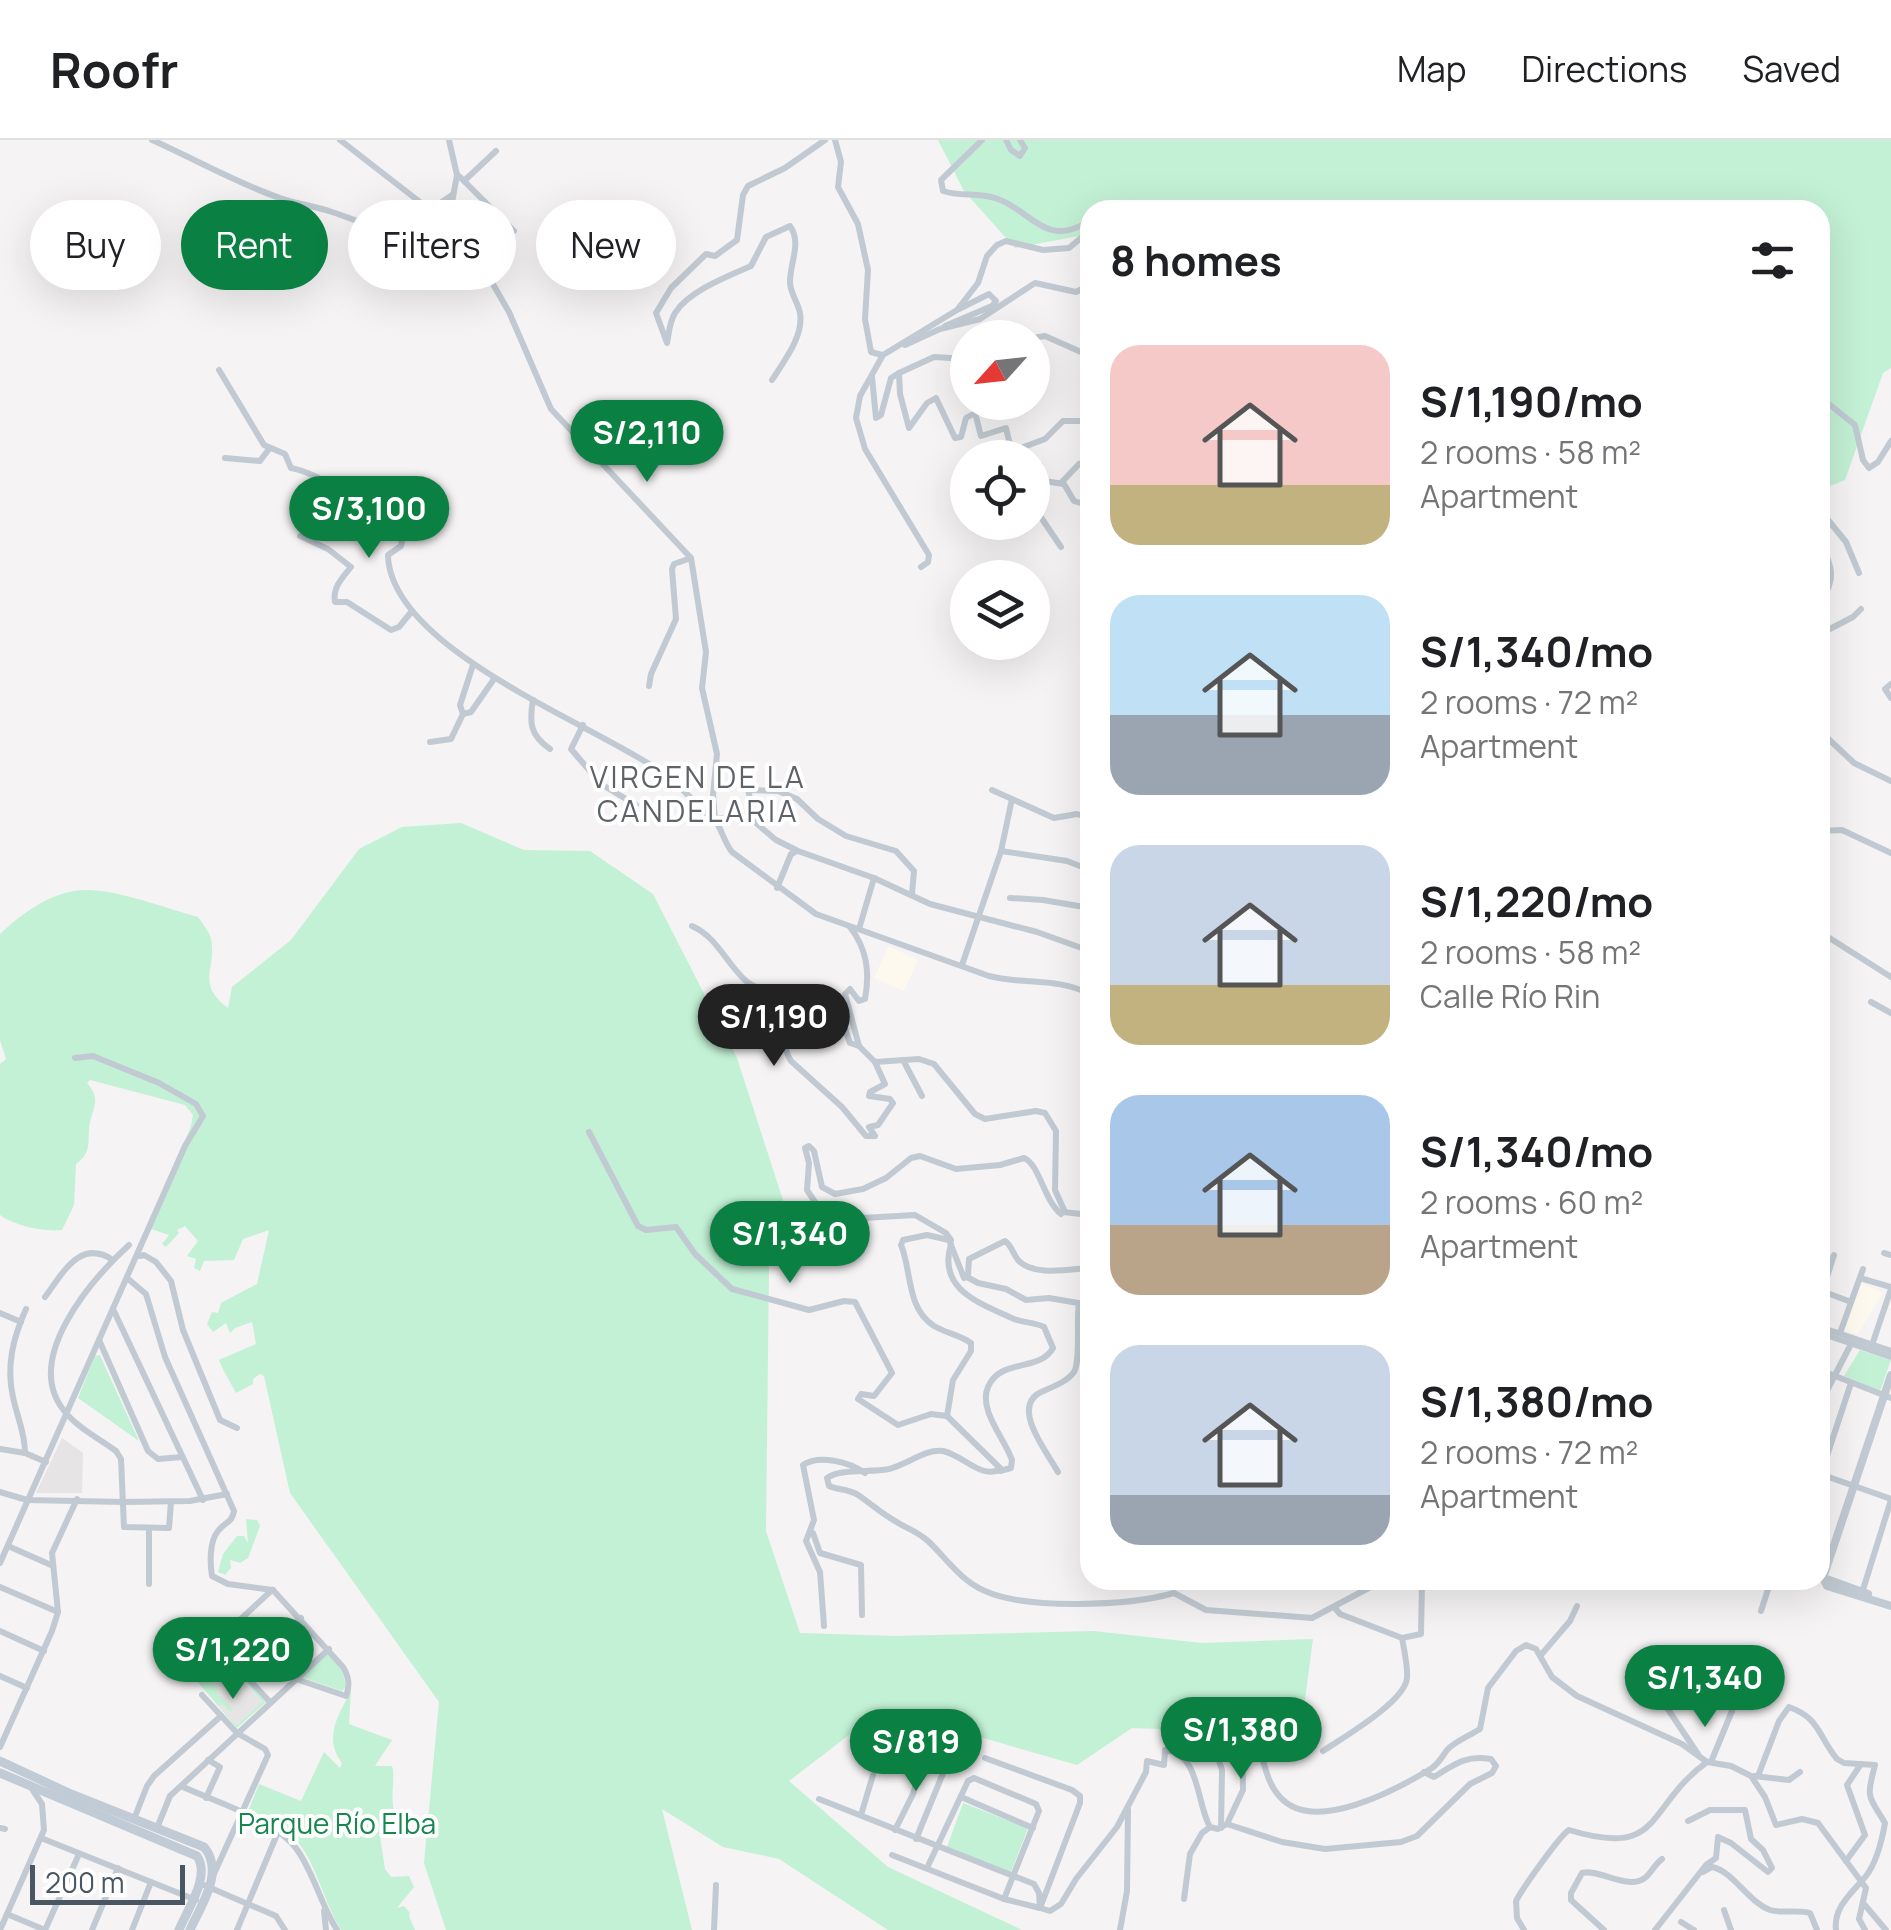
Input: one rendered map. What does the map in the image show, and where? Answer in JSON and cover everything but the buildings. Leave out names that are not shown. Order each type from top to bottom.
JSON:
[{"type":"main road","points":[[0,1761],[204,1847],[213,1861],[207,1882],[179,1930]]},
{"type":"main road","points":[[0,1774],[193,1854],[202,1862],[207,1882]]},
{"type":"main road","points":[[190,1930],[197,1900]]},
{"type":"street","points":[[152,140],[277,197],[348,217]]},
{"type":"street","points":[[340,140],[425,206],[432,208],[454,194]]},
{"type":"street","points":[[449,140],[460,178],[482,200]]},
{"type":"street","points":[[772,380],[788,357],[801,318],[791,291],[796,250],[790,226],[766,237],[751,266],[725,277],[681,305],[669,325],[668,342],[664,341],[656,313],[671,288],[706,254],[715,256],[738,240],[748,186],[785,168],[824,140]]},
{"type":"street","points":[[835,140],[841,162],[838,187],[858,224],[868,270],[868,347],[876,355],[883,355],[988,308],[996,300],[989,294],[922,329],[899,347]]},
{"type":"street","points":[[982,140],[941,180],[943,190],[979,193],[1002,200],[1057,232],[1068,233],[1080,225]]},
{"type":"street","points":[[1006,140],[1020,156],[1026,151],[1020,140]]},
{"type":"street","points":[[453,200],[460,178],[496,151]]},
{"type":"street","points":[[956,310],[978,283],[987,256],[1001,242],[1043,250],[1070,248],[1080,239]]},
{"type":"street","points":[[940,329],[989,314],[1035,282],[1080,290]]},
{"type":"street","points":[[497,290],[550,409],[691,558],[706,652],[703,694],[716,754],[716,820],[732,852],[816,914],[1009,981],[1059,982],[1080,989]]},
{"type":"street","points":[[1050,338],[1080,352]]},
{"type":"street","points":[[883,355],[860,396],[856,418],[874,466],[929,555],[928,562],[921,567]]},
{"type":"street","points":[[871,376],[876,391],[876,418],[881,415],[891,378],[934,357],[950,357]]},
{"type":"street","points":[[219,370],[270,449],[284,454],[291,468],[328,482],[394,532],[402,545],[387,559],[412,611],[473,665],[629,751],[692,794],[702,810],[716,820],[752,814]]},
{"type":"street","points":[[899,373],[900,394],[910,428],[927,403],[936,398],[955,438],[961,437],[966,418],[975,413],[981,436],[1006,428],[1009,440]]},
{"type":"street","points":[[1830,405],[1855,425],[1863,460],[1869,468],[1878,462],[1891,440]]},
{"type":"street","points":[[1043,440],[1064,421],[1080,421]]},
{"type":"street","points":[[225,458],[260,461],[270,449]]},
{"type":"street","points":[[1061,484],[1079,464]]},
{"type":"street","points":[[1050,483],[1067,486],[1074,501],[1080,503]]},
{"type":"street","points":[[1830,522],[1846,542],[1859,573]]},
{"type":"street","points":[[1050,530],[1061,547]]},
{"type":"street","points":[[300,536],[328,549],[352,567],[342,576],[334,594],[335,602],[347,602],[391,630],[400,627],[412,611]]},
{"type":"street","points":[[649,686],[676,619],[672,569],[674,564],[691,558]]},
{"type":"street","points":[[1830,629],[1861,609]]},
{"type":"street","points":[[430,742],[451,739],[463,714],[460,706],[473,665]]},
{"type":"street","points":[[463,714],[471,712],[494,680]]},
{"type":"street","points":[[1891,684],[1885,689],[1891,698]]},
{"type":"street","points":[[532,700],[530,726],[537,740],[550,749]]},
{"type":"street","points":[[582,726],[571,749],[602,784],[636,805]]},
{"type":"street","points":[[1830,741],[1854,764],[1891,781]]},
{"type":"street","points":[[912,894],[914,871],[896,851],[846,836],[790,795],[748,790],[752,814],[763,831],[798,851],[874,878],[930,904],[1080,947]]},
{"type":"street","points":[[992,790],[1054,818],[1080,815]]},
{"type":"street","points":[[692,794],[713,795]]},
{"type":"street","points":[[962,965],[1002,851],[1012,799]]},
{"type":"street","points":[[1830,831],[1842,830],[1891,853]]},
{"type":"street","points":[[778,888],[791,854],[798,851]]},
{"type":"street","points":[[1002,851],[1080,866]]},
{"type":"street","points":[[859,930],[874,878]]},
{"type":"street","points":[[1010,898],[1080,906]]},
{"type":"street","points":[[848,925],[861,941],[868,968],[865,999],[860,1000],[850,988],[844,994],[859,1046]]},
{"type":"street","points":[[692,926],[704,931],[755,989],[780,1001],[784,1013],[784,1051],[790,1061],[872,1138],[875,1136],[869,1127],[878,1124],[893,1103],[869,1096],[885,1084],[875,1062],[859,1046],[850,1043],[837,1006],[789,997]]},
{"type":"street","points":[[1830,938],[1891,978]]},
{"type":"street","points":[[1872,1002],[1891,1012]]},
{"type":"street","points":[[0,1563],[185,1146],[202,1116],[196,1104],[158,1082],[93,1056],[75,1058]]},
{"type":"street","points":[[904,1060],[922,1096]]},
{"type":"street","points":[[875,1062],[928,1061],[941,1068],[980,1117],[996,1119],[1036,1110],[1045,1113],[1056,1131],[1054,1190],[1063,1212]]},
{"type":"street","points":[[590,1132],[638,1226],[646,1230],[676,1228],[696,1254],[732,1288],[809,1310],[855,1302],[892,1373],[881,1391],[874,1396],[861,1394],[858,1399],[898,1425],[931,1414],[947,1416],[1001,1466],[1000,1471]]},
{"type":"street","points":[[1058,1472],[1028,1410],[1034,1396],[1068,1379],[1076,1369],[1079,1303],[1049,1298],[1026,1300],[1006,1289],[978,1284],[960,1273],[949,1234],[916,1215],[845,1218],[819,1208],[807,1190],[809,1162],[805,1148],[814,1151],[820,1185],[832,1194],[872,1186],[911,1158],[920,1156],[956,1169],[1000,1165],[1024,1158],[1034,1165],[1050,1204],[1058,1213],[1080,1214]]},
{"type":"street","points":[[947,1416],[953,1380],[971,1352],[971,1343],[928,1320],[910,1287],[901,1245],[908,1238],[928,1235],[951,1243]]},
{"type":"street","points":[[967,1277],[969,1259],[1004,1240],[1019,1261],[1032,1268],[1080,1268]]},
{"type":"street","points":[[951,1243],[948,1273],[957,1287],[984,1306],[1014,1319],[1040,1324],[1047,1330],[1053,1348],[1050,1355],[1040,1360],[1000,1372],[986,1390],[987,1404],[1012,1460],[1011,1468],[987,1472],[936,1450],[906,1464],[866,1473],[834,1474],[827,1481],[833,1488],[856,1494],[926,1539],[960,1576],[989,1593],[1097,1604],[1150,1601],[1174,1594],[1198,1608],[1312,1618],[1366,1590]]},
{"type":"street","points":[[129,1246],[113,1260],[54,1345],[51,1379],[66,1414],[116,1451],[123,1465],[124,1527],[169,1528],[172,1502]]},
{"type":"street","points":[[45,1297],[74,1258],[90,1252],[113,1260]]},
{"type":"street","points":[[138,1256],[144,1255],[165,1272],[175,1294],[183,1330],[220,1420],[237,1428]]},
{"type":"street","points":[[1830,1267],[1834,1255]]},
{"type":"street","points":[[1840,1334],[1863,1268]]},
{"type":"street","points":[[128,1278],[146,1294],[157,1338],[235,1516],[214,1538],[212,1576],[228,1584],[273,1590],[302,1618],[347,1674],[346,1696],[296,1679]]},
{"type":"street","points":[[1860,1278],[1891,1288],[1872,1345]]},
{"type":"street","points":[[1830,1297],[1852,1302]]},
{"type":"street","points":[[112,1308],[202,1500]]},
{"type":"street","points":[[25,1453],[25,1436],[10,1384],[10,1361],[26,1309]]},
{"type":"street","points":[[0,1313],[20,1322]]},
{"type":"street","points":[[1830,1332],[1891,1354]]},
{"type":"street","points":[[1830,1333],[1891,1354]]},
{"type":"street","points":[[99,1340],[148,1451],[158,1459],[182,1457]]},
{"type":"street","points":[[1830,1386],[1853,1341]]},
{"type":"street","points":[[1830,1374],[1888,1397]]},
{"type":"street","points":[[1830,1561],[1888,1397],[1891,1375]]},
{"type":"street","points":[[1830,1445],[1851,1383]]},
{"type":"street","points":[[0,1450],[25,1453],[46,1462]]},
{"type":"street","points":[[862,1615],[860,1565],[820,1553],[812,1527],[812,1500],[802,1470],[806,1461],[842,1461],[866,1473]]},
{"type":"street","points":[[1830,1478],[1891,1500],[1862,1594]]},
{"type":"street","points":[[0,1492],[26,1500],[123,1502],[202,1500],[226,1494]]},
{"type":"street","points":[[0,1747],[58,1612],[51,1566],[56,1541],[78,1500]]},
{"type":"street","points":[[812,1527],[806,1541],[820,1572],[824,1626]]},
{"type":"street","points":[[148,1584],[149,1529]]},
{"type":"street","points":[[8,1546],[51,1566]]},
{"type":"street","points":[[1830,1582],[1891,1604]]},
{"type":"street","points":[[0,1587],[58,1612]]},
{"type":"street","points":[[215,1643],[273,1590]]},
{"type":"street","points":[[1334,1608],[1340,1614],[1402,1638],[1422,1634],[1422,1590]]},
{"type":"street","points":[[1762,1611],[1768,1590]]},
{"type":"street","points":[[1541,1654],[1570,1622],[1577,1606]]},
{"type":"street","points":[[242,1673],[302,1618]]},
{"type":"street","points":[[0,1631],[44,1651]]},
{"type":"street","points":[[202,1637],[215,1643],[270,1702]]},
{"type":"street","points":[[1323,1751],[1375,1717],[1406,1684],[1402,1638]]},
{"type":"street","points":[[1224,1826],[1245,1785],[1241,1754],[1247,1727],[1260,1752],[1264,1772],[1280,1798],[1292,1807],[1325,1811],[1348,1806],[1384,1794],[1435,1766],[1450,1747],[1480,1729],[1488,1688],[1520,1647],[1536,1649],[1552,1677],[1577,1696],[1682,1744],[1707,1761],[1755,1776],[1790,1780],[1800,1772]]},
{"type":"street","points":[[157,1828],[170,1796],[329,1649]]},
{"type":"street","points":[[1642,1664],[1657,1693],[1707,1761]]},
{"type":"street","points":[[0,1676],[27,1688]]},
{"type":"street","points":[[202,1695],[236,1733],[268,1756],[224,1854],[207,1882],[276,1916],[285,1930]]},
{"type":"street","points":[[1836,1930],[1836,1917],[1842,1905],[1860,1880],[1867,1875],[1882,1842],[1886,1823],[1870,1803],[1869,1782],[1876,1765],[1837,1759],[1812,1719],[1789,1706],[1755,1776],[1773,1823],[1802,1819],[1818,1823],[1846,1860],[1860,1880],[1866,1888],[1860,1920],[1864,1930]]},
{"type":"street","points":[[1524,1930],[1516,1901],[1561,1834],[1568,1830],[1624,1840],[1656,1821],[1678,1788],[1707,1761],[1732,1711]]},
{"type":"street","points":[[134,1819],[154,1776],[221,1716]]},
{"type":"street","points":[[1214,1746],[1222,1770],[1224,1826]]},
{"type":"street","points":[[916,1839],[944,1771],[938,1756],[928,1748]]},
{"type":"street","points":[[892,1855],[1004,1899],[1050,1911],[1061,1904],[1128,1809],[1146,1772],[1145,1763],[1164,1765],[1168,1749],[1189,1764],[1210,1827]]},
{"type":"street","points":[[1184,1899],[1190,1854],[1210,1827],[1224,1826],[1326,1849],[1401,1842],[1417,1836],[1470,1784],[1492,1773],[1496,1766],[1491,1760],[1477,1757],[1459,1760],[1434,1777],[1424,1772]]},
{"type":"street","points":[[985,1758],[1080,1796],[1040,1908]]},
{"type":"street","points":[[206,1798],[220,1766],[208,1760]]},
{"type":"street","points":[[1846,1860],[1866,1835],[1846,1785],[1862,1763]]},
{"type":"street","points":[[895,1830],[922,1766]]},
{"type":"street","points":[[860,1815],[873,1775]]},
{"type":"street","points":[[928,1868],[970,1778],[996,1787],[1036,1804],[1038,1814],[1004,1899]]},
{"type":"street","points":[[181,1786],[278,1832],[302,1857],[324,1910],[337,1930]]},
{"type":"street","points":[[1,1925],[41,1838],[44,1812],[30,1788]]},
{"type":"street","points":[[961,1797],[1033,1828]]},
{"type":"street","points":[[819,1799],[1038,1889],[1040,1908]]},
{"type":"street","points":[[1120,1930],[1127,1890],[1128,1809]]},
{"type":"street","points":[[1656,1930],[1717,1856],[1718,1837],[1771,1871],[1766,1854],[1752,1841],[1745,1810],[1710,1810],[1688,1822]]},
{"type":"street","points":[[240,1929],[278,1832]]},
{"type":"street","points":[[41,1838],[197,1900]]},
{"type":"street","points":[[204,1847],[224,1854]]},
{"type":"street","points":[[7,1914],[45,1930],[80,1853]]},
{"type":"street","points":[[1604,1930],[1571,1900],[1582,1873],[1586,1870],[1636,1880],[1647,1876],[1662,1858]]},
{"type":"street","points":[[1702,1872],[1712,1867],[1724,1870],[1736,1887],[1771,1910],[1810,1913],[1817,1930]]},
{"type":"street","points":[[92,1930],[118,1868]]},
{"type":"street","points":[[132,1930],[152,1882]]},
{"type":"street","points":[[714,1930],[716,1885]]},
{"type":"street","points":[[1863,1902],[1886,1930]]},
{"type":"street","points":[[324,1910],[326,1930]]},
{"type":"street","points":[[1724,1910],[1731,1930]]},
{"type":"street","points":[[1681,1922],[1694,1930]]},
{"type":"shaded area","points":[[888,946],[918,960],[904,991],[874,978]]},
{"type":"shaded area","points":[[1861,1283],[1883,1293],[1858,1334],[1844,1331]]},
{"type":"shaded area","points":[[62,1438],[83,1453],[82,1493],[36,1493]]},
{"type":"shaded area","points":[[208,1643],[262,1702],[237,1725],[203,1683],[196,1680],[199,1645]]},
{"type":"green space","points":[[938,140],[1891,140],[1891,368],[1883,373],[1845,480],[1830,486],[1830,200],[1080,200],[1080,236],[1015,248],[964,191]]},
{"type":"green space","points":[[461,823],[524,850],[590,851],[653,894],[737,1058],[790,1222],[769,1265],[766,1531],[800,1633],[895,1636],[1093,1631],[1202,1643],[1313,1639],[1304,1707],[1204,1731],[1132,1728],[1077,1765],[883,1709],[789,1781],[888,1867],[1022,1930],[888,1930],[779,1859],[723,1847],[662,1809],[692,1930],[446,1930],[424,1863],[439,1702],[290,1493],[264,1376],[260,1374],[253,1384],[236,1393],[219,1360],[256,1344],[252,1322],[230,1333],[226,1323],[213,1332],[207,1324],[212,1312],[218,1313],[221,1303],[257,1284],[269,1230],[243,1239],[234,1260],[204,1261],[200,1271],[194,1268],[196,1259],[187,1256],[198,1241],[185,1226],[177,1230],[179,1233],[166,1247],[162,1244],[169,1235],[148,1228],[193,1115],[185,1105],[90,1080],[87,1083],[95,1100],[88,1148],[76,1164],[74,1205],[62,1230],[30,1227],[0,1215],[0,1064],[6,1059],[0,1040],[0,934],[8,927],[54,897],[88,890],[119,894],[198,917],[211,939],[212,991],[228,1008],[232,987],[291,940],[359,849],[402,827]]},
{"type":"green space","points":[[1860,1350],[1891,1360],[1880,1391],[1844,1376]]},
{"type":"green space","points":[[100,1355],[139,1441],[78,1398],[95,1356]]},
{"type":"green space","points":[[246,1519],[257,1520],[260,1526],[248,1558],[240,1563],[230,1560],[231,1568],[225,1575],[218,1572],[223,1554],[237,1536],[244,1536],[248,1543]]},
{"type":"green space","points":[[327,1654],[343,1673],[342,1691],[301,1677]]},
{"type":"green space","points":[[236,1671],[266,1702],[237,1728],[196,1680],[202,1672],[218,1688],[217,1694],[233,1709],[230,1712],[222,1703],[219,1706],[237,1725],[262,1702]]},
{"type":"green space","name":"Parque Río Elba","points":[[351,1691],[349,1724],[392,1740],[375,1766],[392,1766],[395,1814],[379,1830],[385,1869],[391,1877],[409,1876],[414,1887],[397,1908],[404,1906],[410,1913],[415,1930],[341,1930],[302,1848],[285,1830],[249,1809],[259,1784],[301,1801],[324,1752],[340,1768],[342,1763],[333,1736]]},
{"type":"green space","points":[[963,1803],[1028,1828],[1011,1872],[947,1847]]},
{"type":"district","name":"VIRGEN DE LA CANDELARIA","points":[[698,795]]}]
